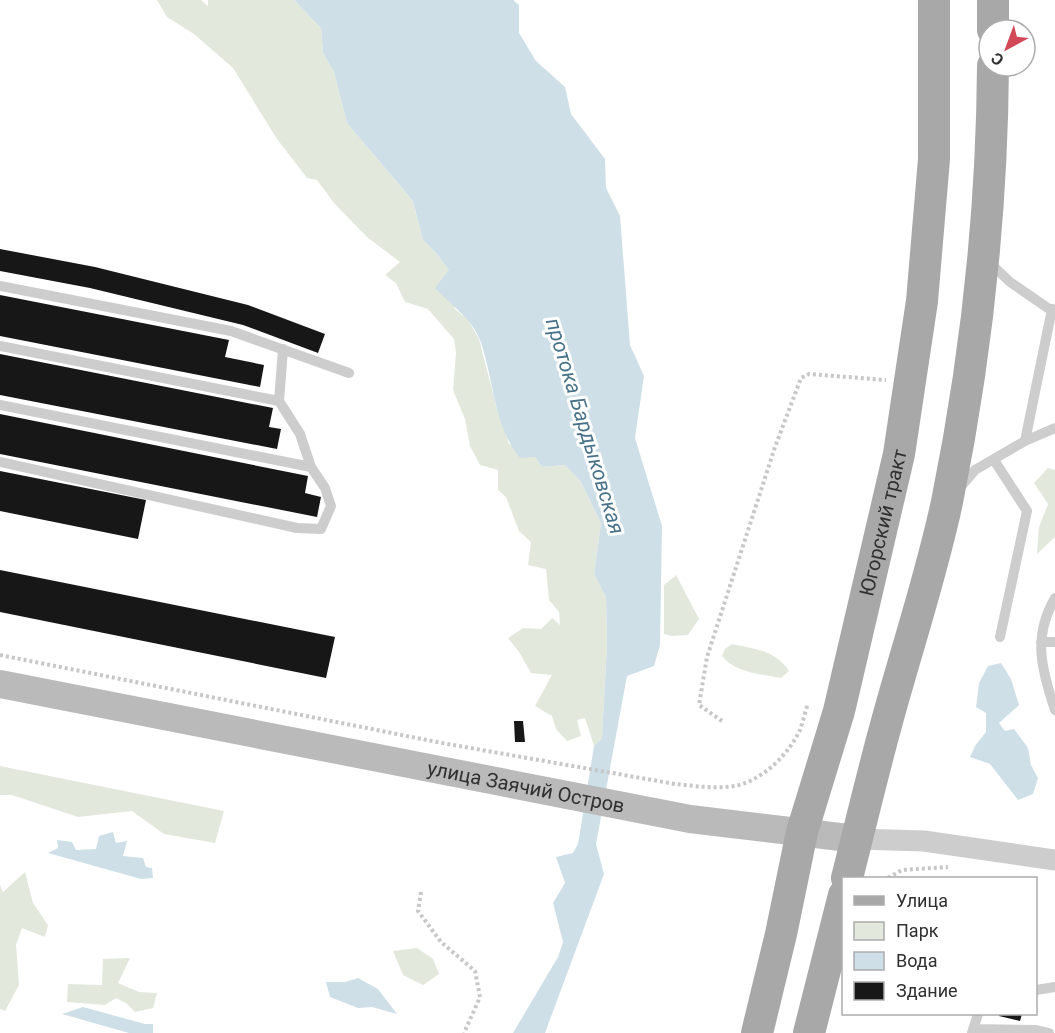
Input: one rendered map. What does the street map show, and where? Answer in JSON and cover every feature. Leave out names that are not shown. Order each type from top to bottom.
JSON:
[{"type":"main road","name":"Югорский тракт","points":[[757,1033],[802,832],[839,711],[899,454],[922,301],[934,159],[934,0]]},
{"type":"main road","points":[[993,0],[993,18]]},
{"type":"main road","points":[[848,877],[886,723],[908,651],[946,503],[969,376],[984,258],[991,156],[993,78]]},
{"type":"main road","name":"улица Заячий Остров","points":[[0,684],[515,771],[690,819],[857,839]]},
{"type":"main road","points":[[809,1033],[842,899]]},
{"type":"street","name":"улица Заячий Остров","points":[[857,839],[924,841],[1055,860]]},
{"type":"lane","points":[[984,258],[1010,282],[1053,311],[1025,441]]},
{"type":"lane","points":[[0,286],[231,331],[349,373]]},
{"type":"lane","points":[[0,346],[279,401]]},
{"type":"lane","points":[[0,462],[297,528],[321,529],[331,506],[325,488],[311,467],[300,434],[279,401],[283,349]]},
{"type":"lane","points":[[0,405],[311,467]]},
{"type":"lane","points":[[946,503],[975,470],[1025,441],[1055,428]]},
{"type":"lane","points":[[994,460],[1027,511],[1000,637]]},
{"type":"lane","points":[[1055,598],[1049,608],[1041,642],[1043,672],[1055,710]]},
{"type":"lane","points":[[1041,642],[1055,642]]},
{"type":"lane","points":[[1037,990],[1055,987]]},
{"type":"lane","points":[[978,1015],[973,1031],[1036,1030],[1049,1033]]},
{"type":"path","points":[[722,721],[699,705],[707,657],[775,447],[801,378],[809,374],[911,382]]},
{"type":"path","points":[[0,655],[515,771],[710,788],[736,786],[758,776],[776,763],[800,729],[807,704]]},
{"type":"path","points":[[891,877],[902,870],[952,867]]},
{"type":"path","points":[[421,892],[418,911],[441,942],[475,971],[480,997],[464,1033]]},
{"type":"green space","points":[[157,0],[201,0],[208,6],[208,0],[294,0],[321,28],[323,53],[334,72],[347,123],[413,201],[423,240],[449,270],[455,309],[468,320],[479,339],[509,444],[535,457],[542,467],[565,465],[581,482],[601,523],[594,574],[606,597],[607,644],[602,738],[594,746],[585,718],[577,720],[581,736],[567,741],[556,729],[552,716],[535,706],[552,675],[531,673],[508,638],[523,628],[541,629],[552,618],[560,625],[559,612],[549,600],[546,569],[528,565],[531,542],[519,531],[506,497],[498,490],[498,470],[480,465],[470,446],[465,419],[453,390],[456,353],[454,339],[428,309],[405,302],[396,283],[385,275],[400,262],[367,237],[334,203],[317,180],[307,178],[277,139],[233,68],[194,34],[167,17]]},
{"type":"green space","points":[[1048,468],[1055,470],[1055,537],[1037,554],[1039,527],[1048,504],[1034,483]]},
{"type":"green space","points":[[676,575],[699,619],[688,635],[664,634],[664,585]]},
{"type":"green space","points":[[732,644],[771,655],[789,671],[781,678],[749,672],[734,666],[722,656],[725,649]]},
{"type":"green space","points":[[0,766],[224,811],[215,843],[164,834],[132,811],[78,817],[12,795],[0,795]]},
{"type":"green space","points":[[25,872],[33,903],[48,925],[45,937],[22,928],[16,945],[19,985],[5,1011],[0,1009],[0,885],[3,892]]},
{"type":"green space","points":[[417,948],[433,959],[439,974],[423,985],[403,975],[393,951]]},
{"type":"green space","points":[[130,958],[118,983],[139,992],[157,993],[153,1008],[135,1012],[126,1003],[116,998],[105,1005],[67,1002],[68,984],[102,985],[103,959]]},
{"type":"water","name":"протока Бардыковская","points":[[294,0],[513,0],[519,5],[519,33],[536,61],[565,87],[571,114],[605,159],[606,188],[620,216],[630,345],[644,376],[635,438],[662,526],[660,645],[654,666],[627,676],[596,844],[604,874],[545,1033],[513,1033],[558,957],[563,942],[553,903],[565,883],[556,857],[573,853],[578,844],[594,746],[602,738],[607,644],[606,597],[594,574],[601,523],[581,482],[565,465],[542,467],[535,457],[520,458],[511,445],[499,416],[480,340],[466,319],[435,288],[449,270],[423,240],[413,201],[347,123],[334,72],[323,53],[321,28]]},
{"type":"water","points":[[1001,663],[1011,679],[1019,705],[999,723],[1005,731],[1014,729],[1028,748],[1031,765],[1038,778],[1033,794],[1018,800],[990,764],[970,757],[986,732],[986,713],[976,707],[979,683],[988,666]]},
{"type":"water","points":[[113,832],[116,843],[127,841],[123,856],[143,858],[146,867],[152,868],[153,878],[141,879],[48,853],[58,848],[57,840],[72,842],[76,850],[96,849],[99,836]]},
{"type":"water","points":[[358,978],[378,989],[397,1014],[372,1007],[358,1008],[330,997],[326,982],[345,982]]},
{"type":"water","points":[[83,1007],[145,1024],[153,1024],[153,1033],[129,1033],[62,1014]]},
{"type":"building","points":[[0,249],[95,267],[248,305],[325,334],[318,353],[243,325],[90,288],[0,271]]},
{"type":"building","points":[[0,295],[229,340],[225,357],[264,365],[260,387],[0,336]]},
{"type":"building","points":[[0,354],[273,408],[269,427],[281,429],[277,449],[0,395]]},
{"type":"building","points":[[0,414],[308,476],[305,493],[321,497],[317,517],[0,454]]},
{"type":"building","points":[[0,471],[146,500],[138,539],[0,511]]},
{"type":"building","points":[[0,570],[335,637],[326,678],[0,612]]},
{"type":"building","points":[[514,721],[523,721],[525,742],[515,742]]},
{"type":"building","points":[[1000,1015],[1022,1015],[1020,1021]]}]
